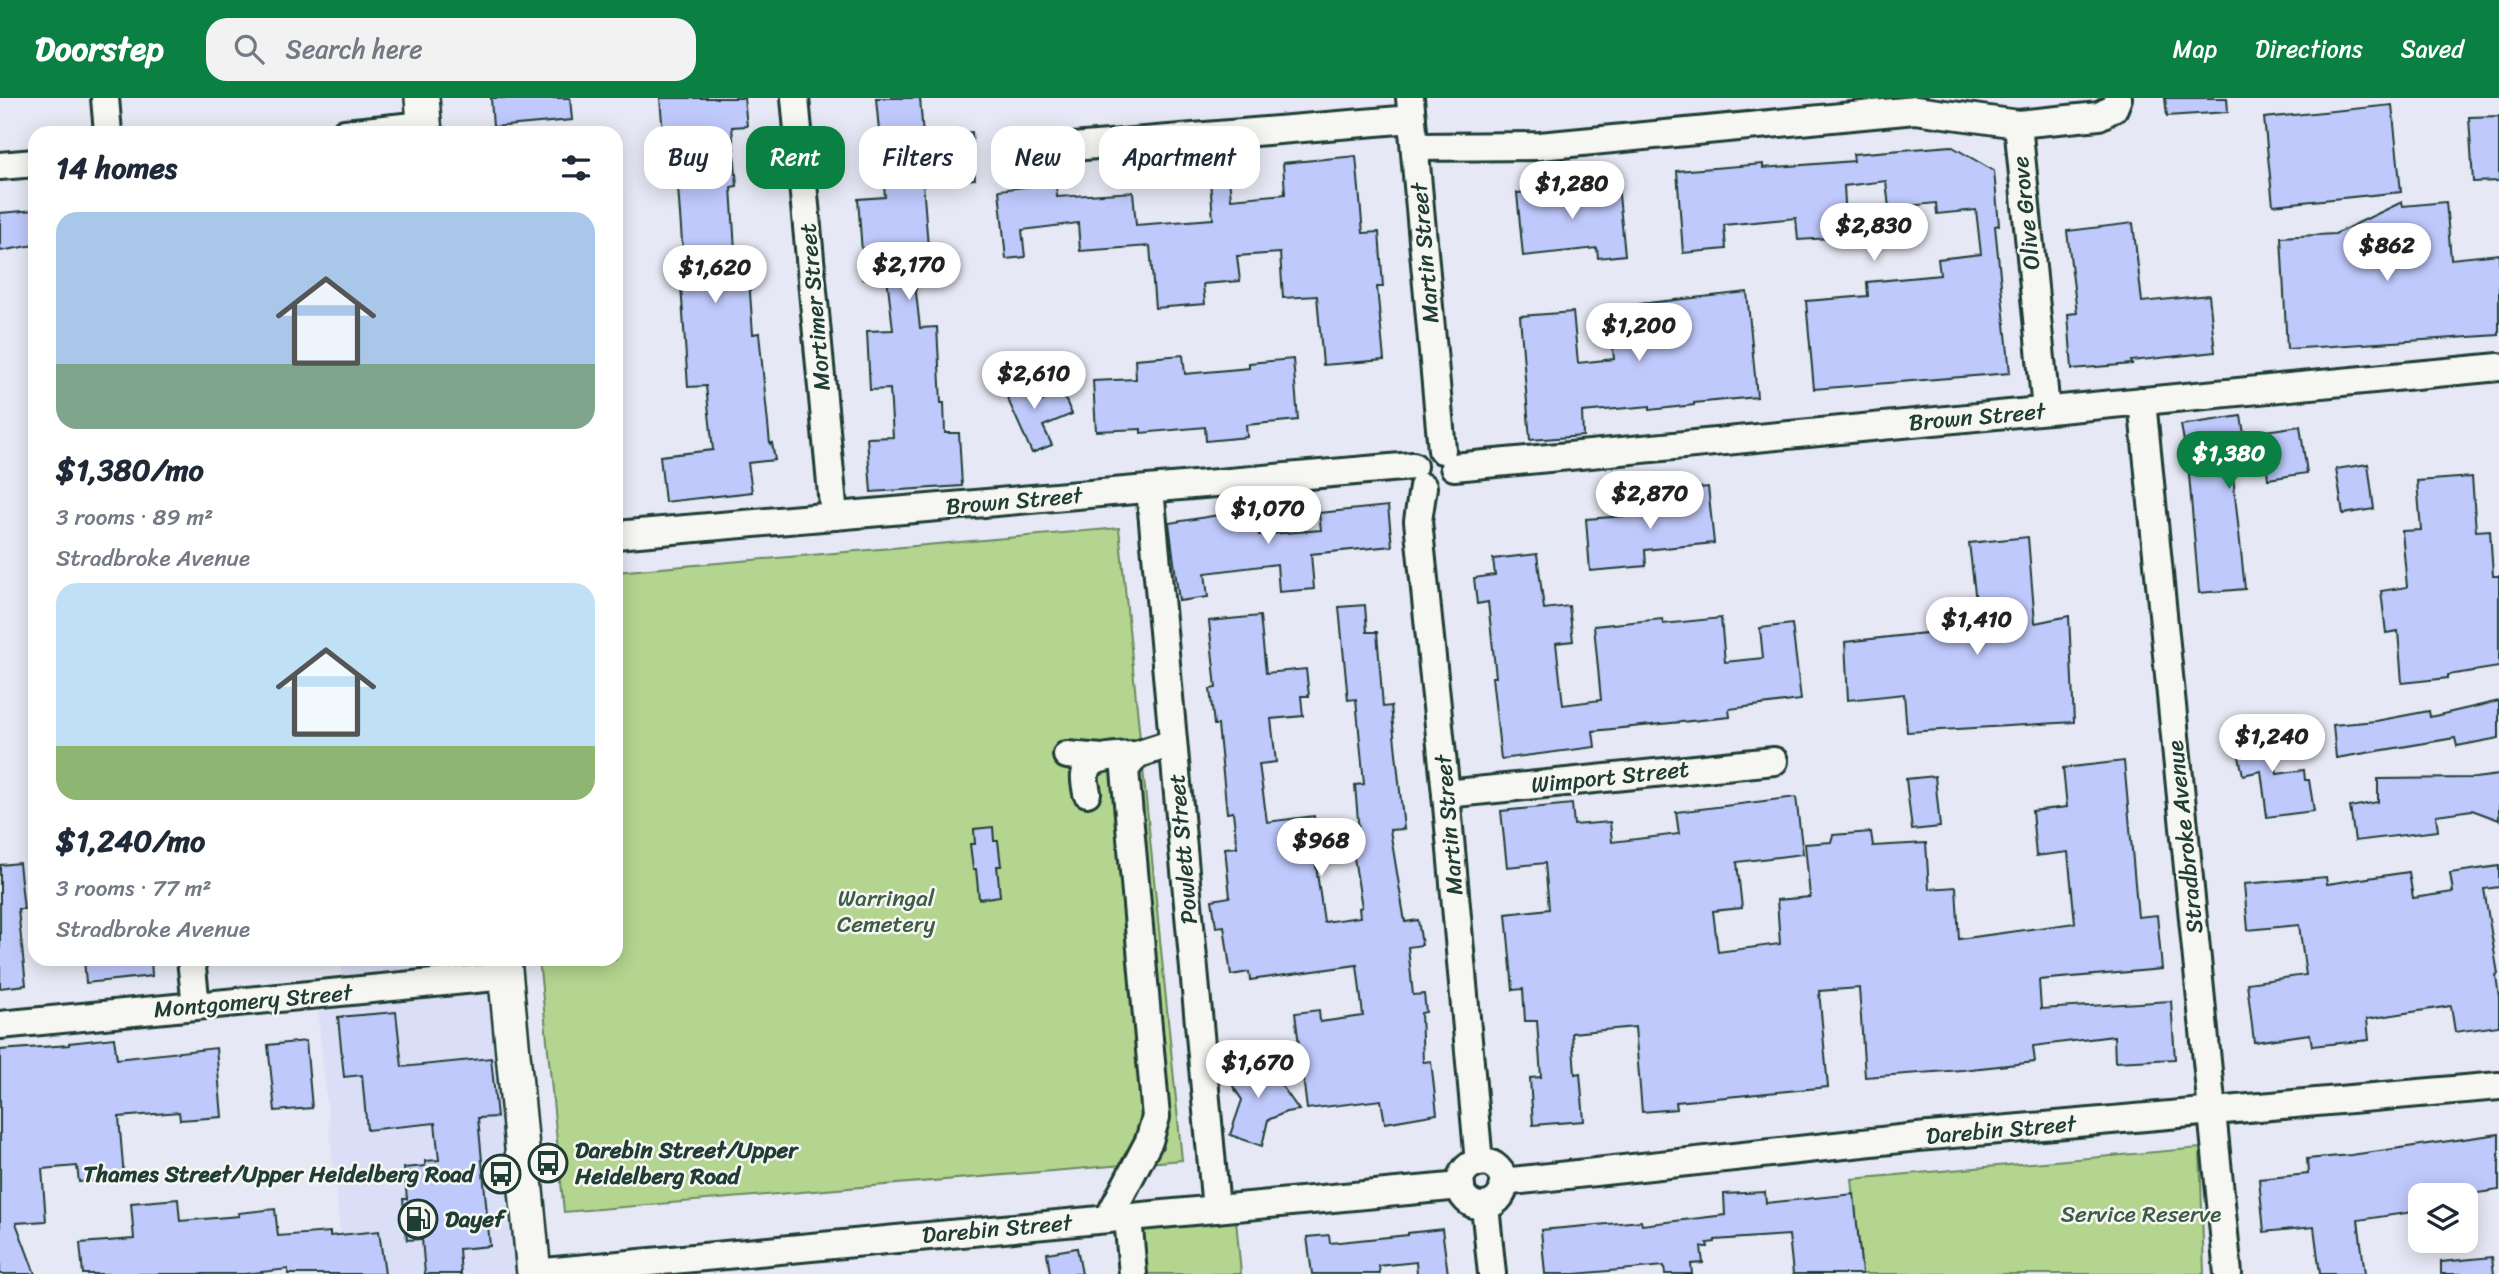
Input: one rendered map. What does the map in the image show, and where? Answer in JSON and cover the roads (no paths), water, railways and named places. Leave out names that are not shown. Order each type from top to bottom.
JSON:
[{"type":"main road","points":[[505,968],[534,1273]]},
{"type":"street","points":[[105,98],[107,126]]},
{"type":"street","name":"Mortimer Street","points":[[795,98],[834,516]]},
{"type":"street","name":"Olive Grove","points":[[2046,410],[2018,124],[2099,116],[2114,108],[2118,98]]},
{"type":"street","points":[[1085,144],[1411,108]]},
{"type":"street","name":"Martin Street","points":[[1411,108],[1448,458]]},
{"type":"street","points":[[1415,147],[1539,146],[1915,110],[2018,124]]},
{"type":"street","points":[[384,126],[424,119]]},
{"type":"street","points":[[0,166],[28,164]]},
{"type":"street","name":"Brown Street","points":[[1448,458],[2046,410],[2499,367]]},
{"type":"street","name":"Stradbroke Avenue","points":[[2142,401],[2228,1274]]},
{"type":"street","points":[[1435,449],[1448,458],[1451,479],[1442,488],[1436,490],[1418,477],[1418,455],[1423,451],[1435,449]]},
{"type":"street","name":"Brown Street","points":[[623,534],[1150,489],[1418,477]]},
{"type":"street","name":"Martin Street","points":[[1418,477],[1418,521],[1479,1163]]},
{"type":"street","name":"Powlett Street","points":[[1150,489],[1216,1209]]},
{"type":"street","points":[[1067,755],[1102,758],[1136,755],[1173,743]]},
{"type":"street","points":[[1133,1274],[1118,1218],[1156,1117],[1125,770],[1136,755]]},
{"type":"street","points":[[1087,793],[1085,773],[1091,764],[1102,758]]},
{"type":"street","name":"Wimport Street","points":[[1446,794],[1774,761]]},
{"type":"street","points":[[192,966],[195,1006]]},
{"type":"street","name":"Montgomery Street","points":[[0,1025],[195,1006],[505,968]]},
{"type":"street","name":"Darebin Street","points":[[1503,1182],[1906,1138],[2499,1086]]},
{"type":"street","points":[[1486,1162],[1499,1169],[1504,1189],[1498,1201],[1485,1206],[1471,1204],[1461,1193],[1460,1180],[1467,1168],[1479,1163],[1486,1162]]},
{"type":"street","name":"Darebin Street","points":[[534,1273],[1461,1186]]},
{"type":"street","points":[[1485,1206],[1492,1274]]},
{"type":"place","name":"Darebin Street/Upper Heidelberg Road","points":[[548,1163]]},
{"type":"place","name":"Thames Street/Upper Heidelberg Road","points":[[501,1174]]},
{"type":"place","name":"Dayef","points":[[418,1219]]},
{"type":"park label","name":"Warringal Cemetery","points":[[886,911]]},
{"type":"park label","name":"Service Reserve","points":[[2141,1214]]}]
